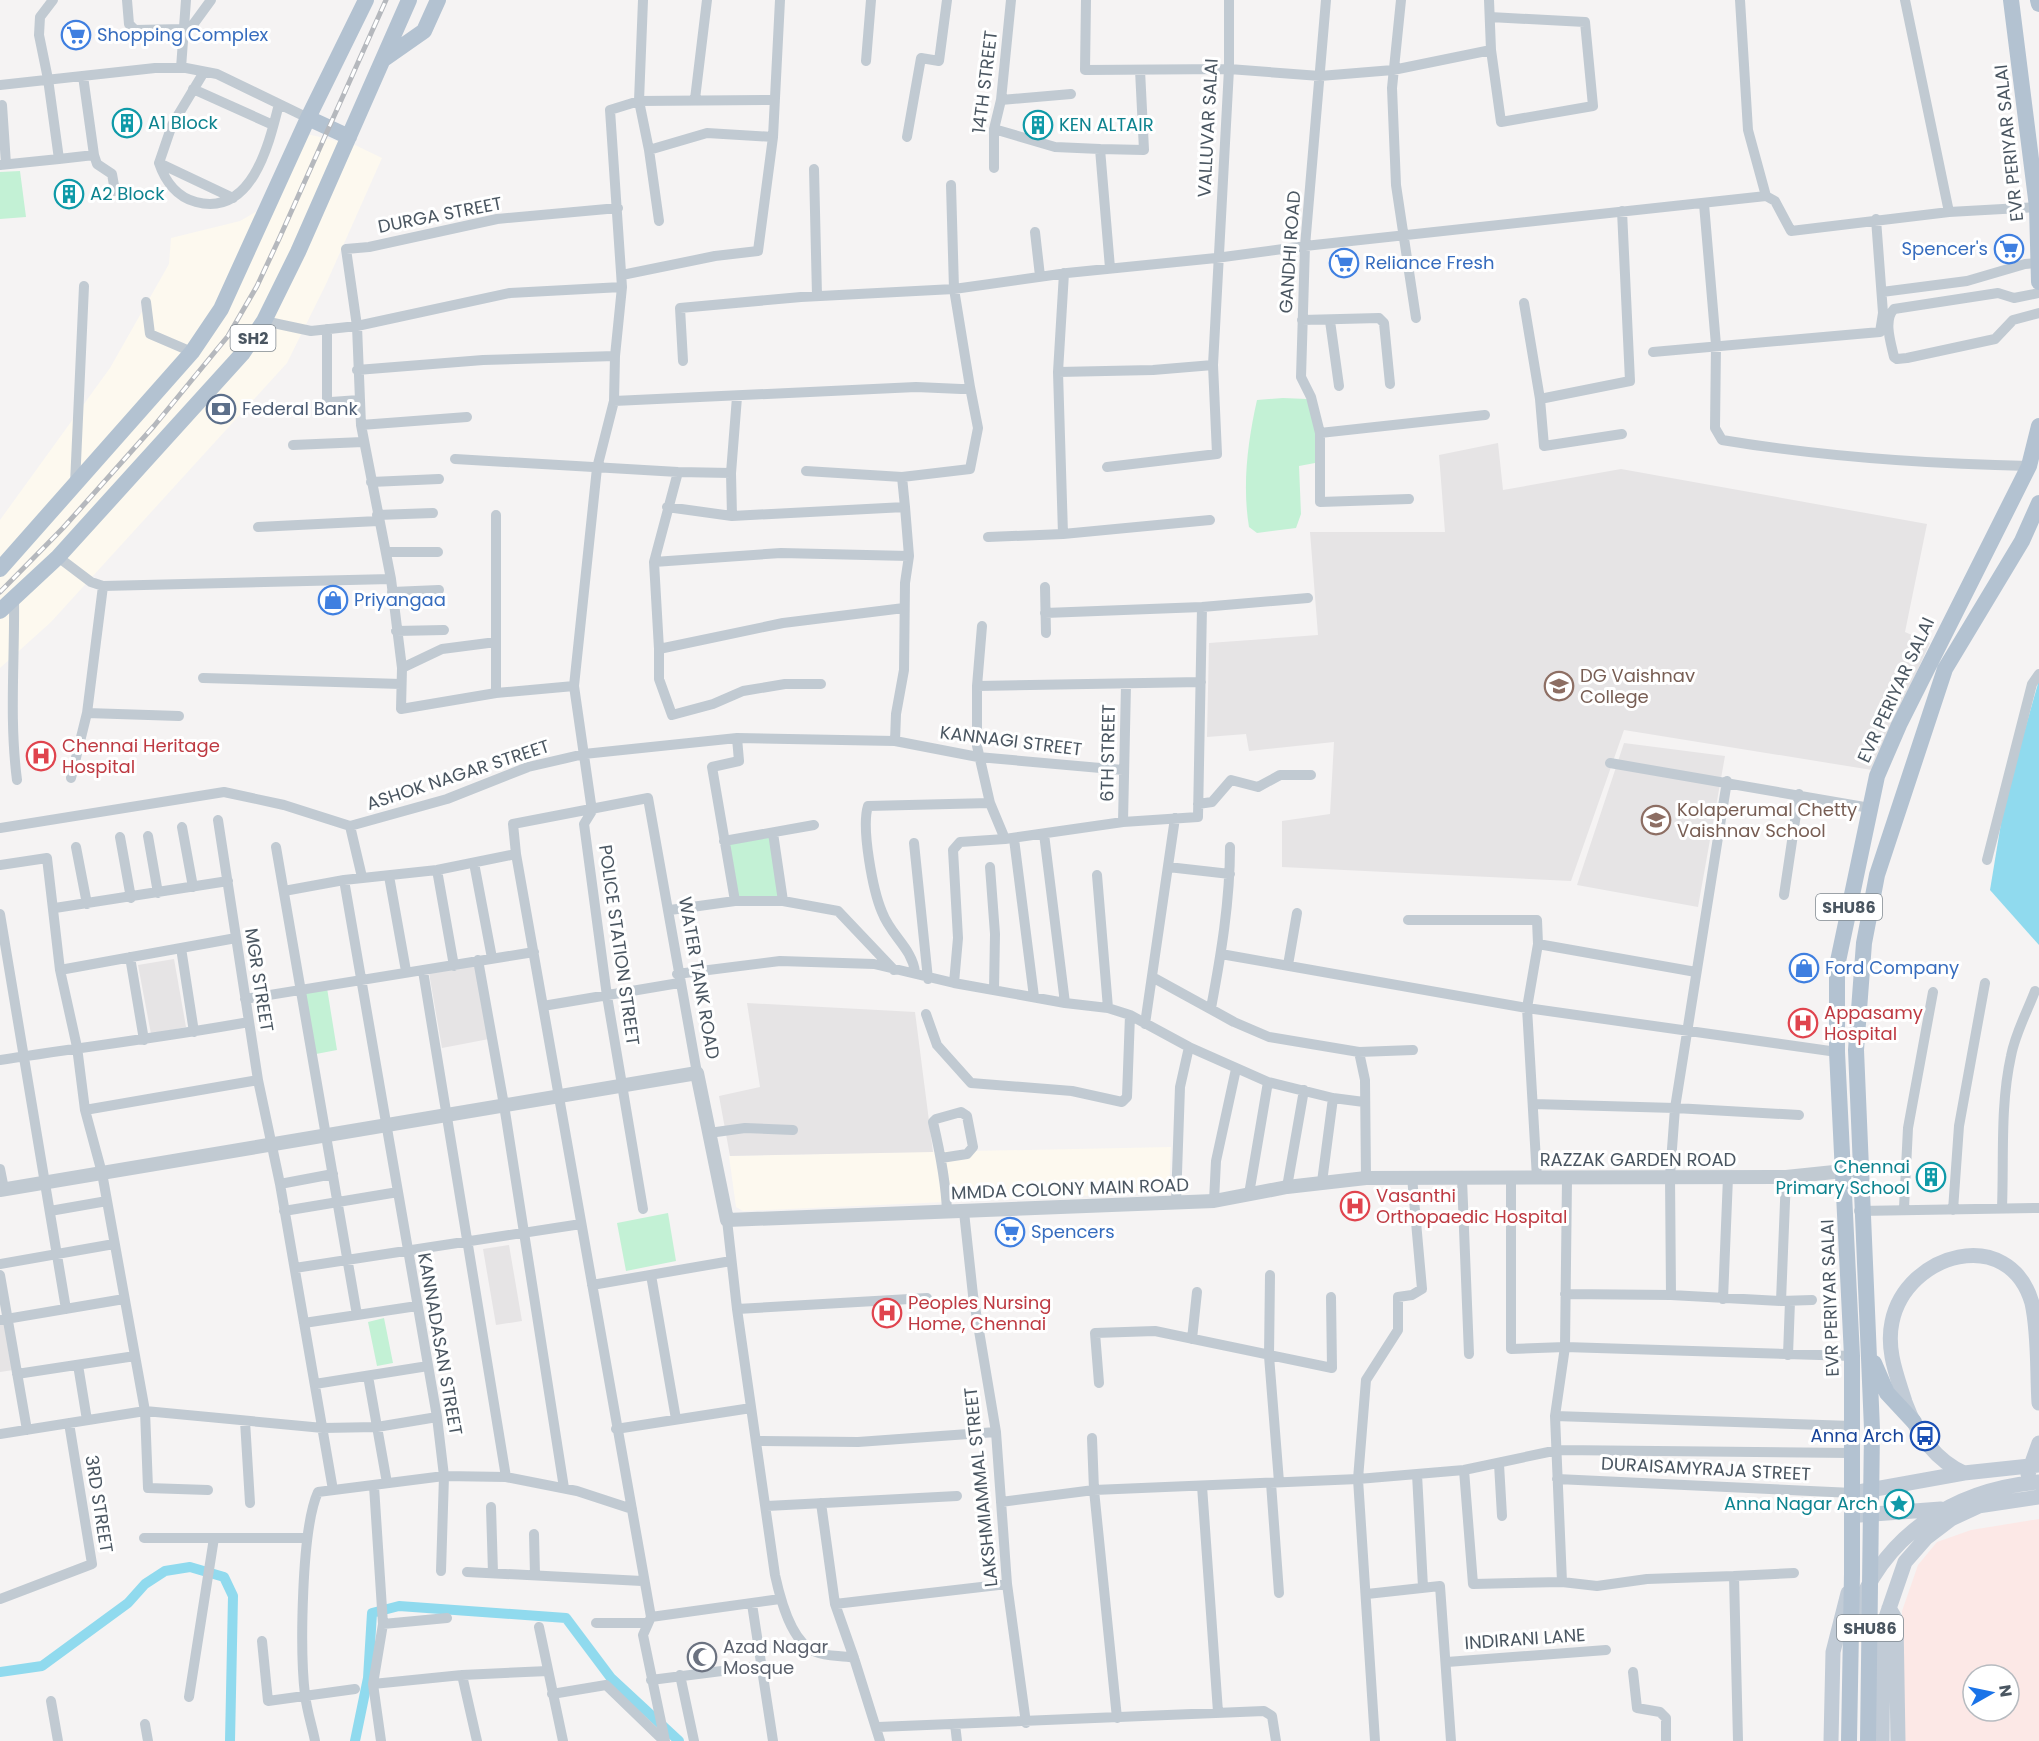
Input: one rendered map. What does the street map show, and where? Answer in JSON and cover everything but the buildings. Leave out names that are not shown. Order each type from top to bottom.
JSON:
[{"type":"main road","name":"SH2","points":[[0,569],[192,352],[221,309],[308,118],[366,0]]},
{"type":"main road","name":"SH2","points":[[0,611],[58,557],[242,354],[264,321],[298,252],[410,0]]},
{"type":"main road","points":[[383,61],[424,31],[438,0]]},
{"type":"main road","name":"EVR PERIYAR SALAI","points":[[2011,0],[2038,207],[2039,282]]},
{"type":"main road","points":[[308,118],[349,137]]},
{"type":"main road","name":"EVR PERIYAR SALAI","points":[[1849,1741],[1852,1356],[1847,1213],[1837,1052],[1837,966],[1877,776],[1899,724],[2029,466],[2039,426]]},
{"type":"main road","name":"EVR PERIYAR SALAI","points":[[1868,1741],[1872,1489],[1863,1169],[1856,1050],[1858,996],[1864,943],[1877,874],[1945,669],[2022,541],[2039,503]]},
{"type":"main road","points":[[1914,1422],[1892,1360],[1890,1334],[1892,1321],[1902,1297],[1927,1270],[1942,1260],[1958,1255],[1983,1256],[1996,1260],[2020,1280],[2032,1303],[2039,1403]]},
{"type":"main road","points":[[1869,1348],[1887,1393],[1914,1422],[1941,1459],[1964,1473]]},
{"type":"main road","points":[[2021,1484],[2030,1472],[2039,1443]]},
{"type":"main road","points":[[1852,1493],[1964,1473],[2039,1465]]},
{"type":"main road","points":[[2010,1468],[2014,1500]]},
{"type":"main road","points":[[1843,1741],[1846,1643],[1864,1591],[1880,1568],[1912,1530],[1953,1504],[1970,1495],[2039,1482]]},
{"type":"main road","points":[[1852,1516],[1979,1506],[2039,1497]]},
{"type":"main road","points":[[1882,1741],[1883,1633],[1905,1562],[1926,1538],[1952,1519],[1979,1506]]},
{"type":"main road","points":[[1831,1741],[1833,1652],[1852,1574]]},
{"type":"main road","points":[[1870,1608],[1883,1633]]},
{"type":"main road","points":[[1889,1608],[1896,1620],[1898,1741]]},
{"type":"street","points":[[53,0],[40,18],[39,35],[48,79],[59,159]]},
{"type":"street","points":[[127,0],[129,24],[135,30],[184,33]]},
{"type":"street","points":[[181,68],[186,0]]},
{"type":"street","points":[[184,33],[211,0]]},
{"type":"street","points":[[643,0],[639,101],[649,150],[659,221]]},
{"type":"street","points":[[696,99],[707,0]]},
{"type":"street","points":[[622,275],[715,256],[758,251],[772,137],[780,0]]},
{"type":"street","points":[[866,61],[872,0]]},
{"type":"street","points":[[908,138],[921,58],[939,61],[946,0]]},
{"type":"street","name":"14TH STREET","points":[[994,168],[994,129],[1001,100],[1011,0]]},
{"type":"street","points":[[1086,0],[1085,70],[1229,69],[1320,76],[1394,70],[1491,50]]},
{"type":"street","name":"VALLUVAR SALAI","points":[[1107,467],[1217,454],[1213,364],[1216,258],[1229,69],[1230,0]]},
{"type":"street","name":"GANDHI ROAD","points":[[1326,0],[1305,246],[1301,377],[1311,397],[1320,433],[1320,502],[1409,499]]},
{"type":"street","points":[[1401,0],[1394,70],[1396,185],[1406,235],[1416,318]]},
{"type":"street","points":[[1489,0],[1491,50],[1501,122],[1593,106],[1584,22],[1490,17]]},
{"type":"street","points":[[1740,0],[1748,130],[1766,196]]},
{"type":"street","points":[[1905,0],[1949,212]]},
{"type":"street","points":[[0,85],[155,68],[181,68],[217,74],[308,118]]},
{"type":"street","points":[[994,129],[1055,147],[1144,150],[1140,70]]},
{"type":"street","points":[[204,72],[172,125],[159,163],[169,184],[186,199],[211,206],[242,192],[262,160],[279,104]]},
{"type":"street","points":[[83,76],[93,155],[97,164],[112,174],[116,191]]},
{"type":"street","points":[[193,89],[273,125]]},
{"type":"street","points":[[1001,100],[1071,94]]},
{"type":"street","points":[[665,1741],[643,1635],[650,1620],[632,1509],[516,854],[513,824],[592,811],[574,686],[597,468],[614,401],[615,356],[622,287],[610,110],[639,101],[773,100]]},
{"type":"street","points":[[2,105],[3,164],[93,155]]},
{"type":"street","points":[[649,150],[707,133],[772,137]]},
{"type":"street","points":[[1100,149],[1110,268]]},
{"type":"street","points":[[159,163],[233,198]]},
{"type":"street","points":[[814,169],[817,296]]},
{"type":"street","points":[[806,471],[902,477],[970,469],[978,428],[954,290],[951,185]]},
{"type":"street","points":[[683,361],[680,309],[817,296],[954,290],[1064,273],[1766,196],[1774,201],[1791,231],[1876,219],[2038,207]]},
{"type":"street","points":[[1704,204],[1716,345],[1715,428],[1722,440],[1835,456],[2029,466]]},
{"type":"street","name":"DURGA STREET","points":[[357,326],[346,249],[369,247],[496,219],[618,208]]},
{"type":"street","points":[[1540,399],[1630,381],[1622,211]]},
{"type":"street","points":[[1653,352],[1880,332],[1883,313],[1876,219]]},
{"type":"street","points":[[1035,232],[1040,276]]},
{"type":"street","points":[[1882,292],[1967,281],[2025,264],[2039,263]]},
{"type":"street","points":[[1063,534],[1058,372],[1064,273]]},
{"type":"street","points":[[75,484],[84,286]]},
{"type":"street","points":[[264,321],[311,331],[357,326],[510,292],[622,287]]},
{"type":"street","points":[[2039,293],[2014,298],[1998,293],[1894,309],[1889,313],[1888,324],[1894,357],[1907,358],[1995,339],[2005,332],[2013,320],[2039,313]]},
{"type":"street","points":[[146,302],[150,334],[192,352]]},
{"type":"street","points":[[1524,303],[1546,447],[1622,434]]},
{"type":"street","points":[[1302,320],[1379,318],[1384,323],[1390,384]]},
{"type":"street","points":[[1330,321],[1339,386]]},
{"type":"street","points":[[357,326],[361,425],[391,579],[402,668],[401,709],[496,693],[574,686]]},
{"type":"street","points":[[327,329],[327,399],[331,402],[359,400]]},
{"type":"street","points":[[357,370],[483,360],[615,356]]},
{"type":"street","points":[[1058,372],[1154,370],[1213,364]]},
{"type":"street","points":[[614,401],[916,387],[961,389],[970,387]]},
{"type":"street","points":[[732,516],[731,473],[737,397]]},
{"type":"street","points":[[1320,433],[1485,415]]},
{"type":"street","points":[[361,425],[467,417]]},
{"type":"street","points":[[293,445],[363,442]]},
{"type":"street","points":[[455,459],[731,473]]},
{"type":"street","points":[[678,472],[654,562],[659,679],[672,715],[713,704],[743,691],[785,684],[821,684]]},
{"type":"street","points":[[896,741],[896,714],[904,670],[904,608],[909,556],[902,477]]},
{"type":"street","points":[[371,482],[439,479]]},
{"type":"street","points":[[667,507],[732,516],[905,507]]},
{"type":"street","points":[[258,527],[433,513]]},
{"type":"street","points":[[496,515],[496,693]]},
{"type":"street","points":[[988,537],[1063,534],[1210,519]]},
{"type":"street","points":[[387,552],[438,552]]},
{"type":"street","points":[[654,562],[781,553],[909,556]]},
{"type":"street","points":[[58,557],[91,582],[103,586],[391,579]]},
{"type":"street","points":[[71,778],[87,713],[103,586]]},
{"type":"street","points":[[1045,587],[1046,633]]},
{"type":"street","points":[[392,592],[439,590]]},
{"type":"street","points":[[14,597],[15,675],[11,735],[18,780]]},
{"type":"street","points":[[1045,613],[1202,607],[1308,598]]},
{"type":"street","points":[[954,984],[958,938],[953,850],[960,842],[1010,839],[1123,822],[1198,818],[1202,607]]},
{"type":"street","points":[[659,649],[783,623],[904,608]]},
{"type":"street","points":[[982,626],[977,686],[978,757],[990,803],[1010,839],[1034,997]]},
{"type":"street","points":[[396,631],[444,630]]},
{"type":"street","points":[[402,668],[442,649],[496,642]]},
{"type":"street","points":[[1987,860],[2032,684],[2039,674]]},
{"type":"street","points":[[203,678],[401,684]]},
{"type":"street","points":[[977,686],[1201,682]]},
{"type":"street","name":"6TH STREET","points":[[1123,822],[1126,685]]},
{"type":"street","points":[[87,713],[178,716]]},
{"type":"street","points":[[735,902],[712,767],[739,761],[737,738]]},
{"type":"street","name":"ASHOK NAGAR STREET","points":[[0,828],[224,792],[284,805],[350,826],[447,799],[528,767],[584,754],[737,738],[896,741]]},
{"type":"street","name":"KANNAGI STREET","points":[[896,741],[978,757],[1123,770]]},
{"type":"street","points":[[1610,763],[1727,781],[1870,808]]},
{"type":"street","points":[[1198,804],[1212,802],[1231,780],[1258,787],[1280,775],[1311,775]]},
{"type":"street","points":[[1671,1295],[1670,1176],[1675,1108],[1727,781]]},
{"type":"street","points":[[1784,895],[1799,795]]},
{"type":"street","name":"WATER TANK ROAD","points":[[592,811],[648,798],[670,910],[678,978],[727,1220]]},
{"type":"street","points":[[915,972],[913,957],[899,942],[882,913],[866,838],[868,806],[990,803]]},
{"type":"street","name":"POLICE STATION STREET","points":[[592,811],[584,824],[607,996],[624,1085],[643,1209]]},
{"type":"street","points":[[1145,1024],[1154,978],[1175,818]]},
{"type":"street","name":"MGR STREET","points":[[218,820],[258,1080],[280,1184],[333,1490]]},
{"type":"street","points":[[724,841],[814,825]]},
{"type":"street","points":[[350,826],[362,877]]},
{"type":"street","points":[[182,827],[193,887]]},
{"type":"street","points":[[773,833],[783,901]]},
{"type":"street","points":[[1044,834],[1065,1003]]},
{"type":"street","points":[[148,836],[159,893]]},
{"type":"street","points":[[120,837],[131,898]]},
{"type":"street","points":[[914,843],[928,979]]},
{"type":"street","points":[[76,847],[87,904]]},
{"type":"street","points":[[276,847],[357,1315]]},
{"type":"street","points":[[1211,1008],[1221,954],[1230,874],[1230,847]]},
{"type":"street","points":[[284,891],[362,877],[437,870],[516,854]]},
{"type":"street","points":[[0,865],[47,858],[55,908],[60,970],[77,1047],[85,1110],[102,1173],[145,1411],[148,1488],[208,1490]]},
{"type":"street","points":[[474,863],[492,958]]},
{"type":"street","points":[[990,867],[995,934],[994,990]]},
{"type":"street","points":[[1168,867],[1230,874]]},
{"type":"street","points":[[437,870],[454,966]]},
{"type":"street","points":[[1097,875],[1108,1008]]},
{"type":"street","points":[[389,876],[406,971]]},
{"type":"street","name":"KANNADASAN STREET","points":[[344,880],[436,1417],[444,1476],[441,1571]]},
{"type":"street","points":[[55,908],[131,898],[228,881]]},
{"type":"street","points":[[670,910],[735,902],[783,901],[838,911],[894,970]]},
{"type":"street","points":[[1288,966],[1297,913]]},
{"type":"street","points":[[0,920],[66,1309]]},
{"type":"street","points":[[1408,920],[1537,920],[1538,944],[1527,1008],[1537,1178]]},
{"type":"street","points":[[60,970],[236,938]]},
{"type":"street","points":[[1538,944],[1696,972]]},
{"type":"street","points":[[181,948],[194,1032]]},
{"type":"street","points":[[246,999],[406,971],[423,971],[534,952]]},
{"type":"street","points":[[1221,954],[1527,1008],[1837,1052]]},
{"type":"street","points":[[130,957],[144,1041]]},
{"type":"street","points":[[478,960],[504,1105],[564,1488]]},
{"type":"street","points":[[543,1006],[607,996],[678,978],[780,961],[874,964],[894,970],[915,972],[928,979],[1065,1003],[1108,1008],[1130,1014],[1189,1047],[1268,1082],[1334,1098],[1364,1102]]},
{"type":"street","points":[[423,971],[506,1477]]},
{"type":"street","points":[[1154,978],[1234,1022],[1269,1037],[1359,1052],[1413,1050]]},
{"type":"street","points":[[1953,1210],[1959,1126],[1985,983]]},
{"type":"street","points":[[2002,1208],[2002,1127],[2006,1082],[2011,1053],[2035,991]]},
{"type":"street","points":[[1904,1208],[1908,1128],[1933,992]]},
{"type":"street","points":[[926,1014],[937,1045],[971,1083],[1072,1091],[1122,1102],[1127,1097],[1130,1014]]},
{"type":"street","points":[[0,1060],[77,1047],[144,1041],[249,1022]]},
{"type":"street","points":[[1176,1202],[1180,1087],[1189,1047]]},
{"type":"street","points":[[1359,1052],[1365,1080],[1366,1178]]},
{"type":"street","points":[[1214,1201],[1216,1161],[1236,1069]]},
{"type":"street","points":[[0,1168],[2,1190],[697,1073]]},
{"type":"street","points":[[85,1110],[258,1080]]},
{"type":"street","points":[[1249,1194],[1268,1082]]},
{"type":"street","points":[[1287,1186],[1304,1090]]},
{"type":"street","points":[[1322,1182],[1334,1098]]},
{"type":"street","points":[[1533,1104],[1675,1108],[1799,1115]]},
{"type":"street","points":[[941,1158],[968,1154],[973,1141],[967,1116],[961,1112],[936,1119],[933,1122],[941,1158],[947,1212]]},
{"type":"street","points":[[709,1133],[745,1128],[793,1130]]},
{"type":"street","name":"RAZZAK GARDEN ROAD","points":[[1412,1177],[1567,1179],[1670,1176],[1786,1177],[1863,1169]]},
{"type":"street","points":[[280,1184],[333,1174]]},
{"type":"street","points":[[1375,1741],[1359,1479],[1366,1380],[1398,1330],[1398,1297],[1412,1295],[1422,1289],[1412,1177]]},
{"type":"street","name":"MMDA COLONY MAIN ROAD","points":[[727,1220],[1214,1201],[1287,1186],[1366,1178],[1412,1177]]},
{"type":"street","points":[[1723,1299],[1728,1177]]},
{"type":"street","points":[[1786,1177],[1785,1301],[1788,1355]]},
{"type":"street","points":[[1462,1179],[1469,1354]]},
{"type":"street","points":[[1511,1179],[1512,1349],[1565,1347],[1852,1356]]},
{"type":"street","points":[[1562,1582],[1556,1416],[1565,1347],[1567,1179]]},
{"type":"street","points":[[284,1210],[398,1192]]},
{"type":"street","points":[[50,1210],[107,1201]]},
{"type":"street","points":[[1847,1213],[1904,1208],[1953,1210],[2039,1208]]},
{"type":"street","name":"LAKSHMIAMMAL STREET","points":[[964,1212],[973,1295],[996,1432],[1007,1584],[1026,1723]]},
{"type":"street","points":[[727,1220],[737,1309],[767,1506],[774,1575],[780,1599],[790,1625],[815,1652],[854,1658]]},
{"type":"street","points":[[295,1268],[581,1224]]},
{"type":"street","points":[[0,1264],[114,1244]]},
{"type":"street","points":[[592,1285],[731,1262]]},
{"type":"street","points":[[0,1275],[4,1320],[27,1430]]},
{"type":"street","points":[[651,1275],[676,1419]]},
{"type":"street","points":[[1270,1275],[1269,1356],[1279,1593]]},
{"type":"street","points":[[1192,1339],[1197,1292]]},
{"type":"street","points":[[1565,1294],[1812,1300]]},
{"type":"street","points":[[1099,1383],[1095,1333],[1155,1331],[1332,1368],[1331,1297]]},
{"type":"street","points":[[737,1309],[927,1298]]},
{"type":"street","points":[[4,1320],[124,1299]]},
{"type":"street","points":[[304,1323],[417,1306]]},
{"type":"street","points":[[17,1374],[135,1356]]},
{"type":"street","points":[[78,1365],[87,1420]]},
{"type":"street","points":[[315,1384],[428,1366]]},
{"type":"street","points":[[368,1376],[387,1484]]},
{"type":"street","points":[[616,1428],[751,1408]]},
{"type":"street","points":[[0,1434],[145,1411],[324,1428],[377,1427],[436,1417]]},
{"type":"street","points":[[1556,1416],[1852,1426]]},
{"type":"street","points":[[245,1420],[250,1503]]},
{"type":"street","name":"3RD STREET","points":[[0,1599],[92,1564],[69,1423]]},
{"type":"street","points":[[757,1441],[858,1442],[996,1432]]},
{"type":"street","points":[[1092,1438],[1094,1490],[1117,1718]]},
{"type":"street","points":[[1000,1502],[1094,1490],[1359,1479],[1464,1470],[1558,1450],[1852,1453]]},
{"type":"street","points":[[1499,1464],[1502,1516]]},
{"type":"street","points":[[1464,1470],[1473,1584],[1562,1582],[1597,1586],[1647,1578],[1794,1573]]},
{"type":"street","points":[[1417,1474],[1423,1587]]},
{"type":"street","points":[[315,1741],[305,1695],[303,1630],[307,1538],[313,1502],[318,1492],[444,1476],[506,1477],[564,1488],[632,1509]]},
{"type":"street","name":"DURAISAMYRAJA STREET","points":[[1557,1479],[1852,1493]]},
{"type":"street","points":[[374,1486],[383,1624],[373,1684],[381,1741]]},
{"type":"street","points":[[1202,1486],[1218,1712]]},
{"type":"street","points":[[767,1506],[957,1496]]},
{"type":"street","points":[[820,1503],[835,1604],[878,1727],[880,1741]]},
{"type":"street","points":[[491,1507],[493,1574]]},
{"type":"street","points":[[534,1534],[535,1575]]},
{"type":"street","points":[[144,1539],[307,1538]]},
{"type":"street","points":[[189,1697],[206,1577],[214,1539]]},
{"type":"street","points":[[467,1572],[642,1581]]},
{"type":"street","points":[[1734,1576],[1738,1741]]},
{"type":"street","points":[[835,1604],[1007,1584]]},
{"type":"street","points":[[1367,1594],[1440,1586],[1451,1741]]},
{"type":"street","points":[[596,1623],[650,1620],[780,1599]]},
{"type":"street","points":[[752,1604],[773,1741]]},
{"type":"street","points":[[383,1624],[447,1618]]},
{"type":"street","points":[[539,1627],[562,1741]]},
{"type":"street","points":[[262,1641],[268,1701],[355,1689]]},
{"type":"street","name":"INDIRANI LANE","points":[[1447,1662],[1606,1650]]},
{"type":"street","points":[[651,1680],[761,1666]]},
{"type":"street","points":[[373,1684],[462,1674],[548,1671]]},
{"type":"street","points":[[1633,1672],[1637,1708],[1660,1712],[1666,1718],[1666,1741]]},
{"type":"street","points":[[462,1674],[477,1741]]},
{"type":"street","points":[[680,1675],[694,1741]]},
{"type":"street","points":[[552,1694],[606,1685],[665,1741]]},
{"type":"street","points":[[51,1701],[58,1741]]},
{"type":"street","points":[[878,1727],[1026,1723],[1218,1712],[1270,1712],[1276,1741]]},
{"type":"street","points":[[145,1724],[148,1741]]},
{"type":"street","points":[[955,1724],[957,1741]]},
{"type":"shaded area","points":[[298,132],[355,145],[382,158],[326,284],[287,363],[51,622],[0,668],[0,520],[110,368],[169,264],[171,238],[240,221],[259,210]]},
{"type":"shaded area","name":"DG Vaishnav College","points":[[1498,443],[1503,490],[1621,469],[1927,524],[1905,632],[1930,643],[1872,770],[1624,730],[1571,881],[1282,867],[1282,821],[1330,814],[1334,742],[1249,751],[1246,734],[1207,737],[1209,643],[1318,635],[1310,532],[1445,532],[1439,455]]},
{"type":"shaded area","name":"Kolaperumal Chetty Vaishnav School","points":[[1624,743],[1725,756],[1698,907],[1577,885]]},
{"type":"shaded area","points":[[174,959],[186,1027],[151,1034],[138,965]]},
{"type":"shaded area","points":[[476,966],[489,1039],[442,1048],[429,973]]},
{"type":"shaded area","points":[[747,1003],[915,1012],[933,1152],[730,1156],[719,1096],[760,1087]]},
{"type":"shaded area","points":[[1171,1147],[1169,1192],[743,1211],[736,1207],[729,1156]]},
{"type":"shaded area","points":[[509,1245],[522,1321],[496,1325],[483,1249]]},
{"type":"shaded area","points":[[5,1322],[13,1370],[0,1372],[0,1323]]},
{"type":"shaded area","points":[[2039,1519],[2039,1741],[1900,1741],[1902,1611],[1918,1565],[1937,1542],[1971,1530]]},
{"type":"green space","points":[[20,171],[26,217],[0,219],[0,172]]},
{"type":"green space","points":[[1307,399],[1317,433],[1315,463],[1299,466],[1301,514],[1296,528],[1257,533],[1249,527],[1246,495],[1247,463],[1254,415],[1257,400]]},
{"type":"green space","points":[[772,834],[780,898],[735,899],[727,841]]},
{"type":"green space","points":[[327,988],[337,1050],[316,1054],[305,992]]},
{"type":"green space","points":[[668,1213],[676,1261],[626,1271],[617,1223]]},
{"type":"green space","points":[[384,1318],[393,1363],[377,1366],[368,1322]]},
{"type":"water","points":[[2039,680],[2039,945],[1990,890],[2005,799]]},
{"type":"waterway","points":[[0,1672],[42,1666],[128,1603],[145,1584],[165,1571],[190,1567],[224,1577],[233,1596],[230,1741]]},
{"type":"waterway","points":[[355,1741],[368,1678],[372,1613],[399,1606],[566,1618],[611,1678],[679,1741]]},
{"type":"railway","points":[[0,592],[63,528],[154,426],[228,336],[257,286],[386,0]]},
{"type":"place","name":"Shopping Complex","points":[[76,35]]},
{"type":"place","name":"A1 Block","points":[[127,123]]},
{"type":"place","name":"KEN ALTAIR","points":[[1038,125]]},
{"type":"place","name":"A2 Block","points":[[69,194]]},
{"type":"place","name":"Spencer's","points":[[2009,249]]},
{"type":"place","name":"Reliance Fresh","points":[[1344,263]]},
{"type":"place","name":"Federal Bank","points":[[221,409]]},
{"type":"place","name":"Priyangaa","points":[[333,600]]},
{"type":"place","name":"DG Vaishnav College","points":[[1559,686]]},
{"type":"place","name":"Chennai Heritage Hospital","points":[[41,756]]},
{"type":"place","name":"Kolaperumal Chetty Vaishnav School","points":[[1656,820]]},
{"type":"place","name":"Ford Company","points":[[1804,968]]},
{"type":"place","name":"Appasamy Hospital","points":[[1803,1023]]},
{"type":"place","name":"Chennai Primary School","points":[[1931,1177]]},
{"type":"place","name":"Vasanthi Orthopaedic Hospital","points":[[1355,1206]]},
{"type":"place","name":"Spencers","points":[[1010,1232]]},
{"type":"place","name":"Peoples Nursing Home, Chennai","points":[[887,1313]]},
{"type":"place","name":"Anna Arch","points":[[1925,1436]]},
{"type":"place","name":"Anna Nagar Arch","points":[[1899,1504]]},
{"type":"place","name":"Azad Nagar Mosque","points":[[702,1657]]}]
